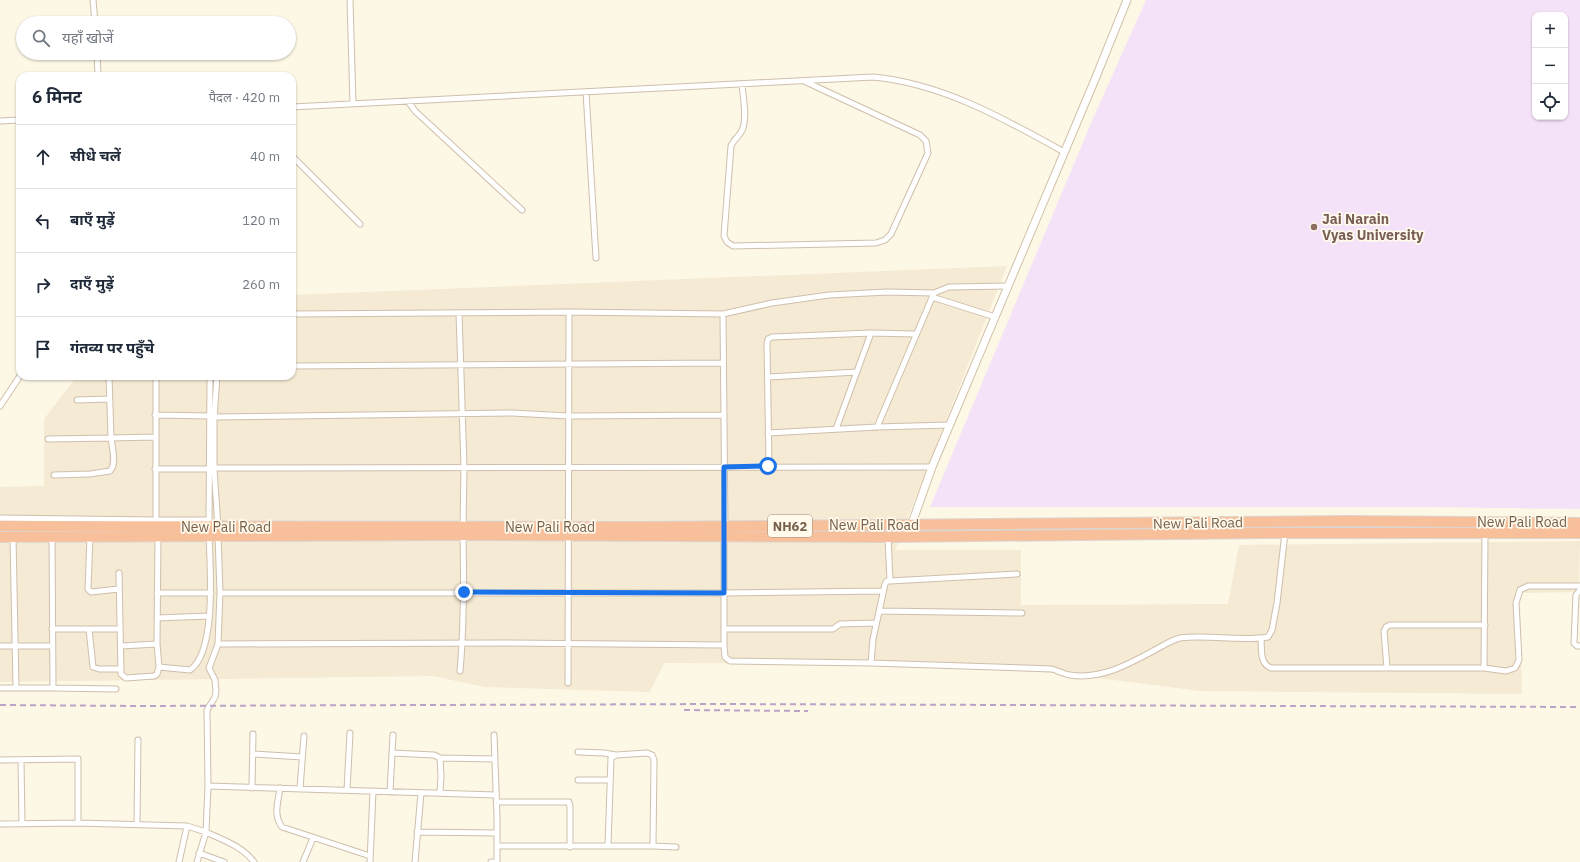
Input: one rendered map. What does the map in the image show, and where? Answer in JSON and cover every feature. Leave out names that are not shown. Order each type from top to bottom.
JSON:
[{"type":"highway","name":"New Pali Road","points":[[0,526],[568,532],[724,531],[911,526],[1347,521],[1580,523]]},
{"type":"highway","name":"New Pali Road","points":[[0,537],[158,536],[213,529]]},
{"type":"highway","name":"New Pali Road","points":[[724,531],[888,537],[1285,533],[1580,533]]},
{"type":"street","points":[[93,0],[94,16]]},
{"type":"street","points":[[350,0],[353,104]]},
{"type":"street","points":[[911,526],[932,467],[1096,78],[1127,0]]},
{"type":"street","points":[[97,60],[98,72]]},
{"type":"street","points":[[296,107],[803,81],[873,78],[890,79],[924,87],[971,105],[1011,123],[1064,152]]},
{"type":"street","points":[[742,84],[744,124],[743,129],[733,140],[731,146],[724,236],[727,242],[733,246],[741,246],[876,243],[884,240],[891,234],[928,153],[926,141],[920,134],[803,81]]},
{"type":"street","points":[[586,92],[596,258]]},
{"type":"street","points":[[408,101],[415,111],[522,210]]},
{"type":"street","points":[[0,121],[16,120]]},
{"type":"street","points":[[296,160],[360,224]]},
{"type":"street","points":[[877,427],[915,334],[933,295],[948,287],[955,286],[1008,286]]},
{"type":"street","points":[[296,314],[569,312],[722,314],[772,303],[829,295],[886,292],[933,295],[995,317]]},
{"type":"street","points":[[459,312],[461,413],[464,467],[464,592],[460,671]]},
{"type":"street","points":[[568,683],[569,312]]},
{"type":"street","points":[[722,314],[724,415],[724,645],[725,657],[730,661],[871,663],[1052,669],[1068,675],[1089,676],[1108,672],[1135,660],[1174,639],[1268,637],[1272,630],[1277,604],[1285,533]]},
{"type":"street","points":[[768,466],[768,339],[772,337],[871,333],[915,334]]},
{"type":"street","points":[[836,429],[871,333]]},
{"type":"street","points":[[296,366],[723,363]]},
{"type":"street","points":[[768,377],[857,372]]},
{"type":"street","points":[[0,406],[17,380]]},
{"type":"street","points":[[54,475],[90,474],[110,471],[112,469],[114,463],[111,438],[109,380]]},
{"type":"street","points":[[156,380],[156,520]]},
{"type":"street","points":[[158,667],[186,671],[193,668],[205,642],[211,593],[213,529],[210,380]]},
{"type":"street","points":[[212,417],[217,380]]},
{"type":"street","points":[[77,400],[109,399]]},
{"type":"street","points":[[156,415],[212,417],[512,413],[569,416],[724,415]]},
{"type":"street","points":[[768,433],[877,427],[950,425]]},
{"type":"street","points":[[48,439],[155,437]]},
{"type":"street","points":[[155,469],[768,466],[932,467]]},
{"type":"street","points":[[197,862],[206,832],[208,786],[208,710],[215,697],[216,691],[215,680],[209,668],[218,644],[220,593],[213,529],[212,468]]},
{"type":"street","points":[[0,518],[156,520],[213,529]]},
{"type":"street","points":[[1484,668],[1485,533]]},
{"type":"street","points":[[52,536],[53,688]]},
{"type":"street","points":[[90,536],[88,589],[91,592],[119,589]]},
{"type":"street","points":[[119,573],[122,674],[124,678],[150,677],[157,674],[158,667],[158,536]]},
{"type":"street","points":[[13,537],[16,688]]},
{"type":"street","points":[[888,537],[890,581]]},
{"type":"street","points":[[871,663],[876,623],[883,591],[887,581],[1017,574]]},
{"type":"street","points":[[1262,638],[1263,662],[1266,666],[1271,668],[1484,668],[1506,671],[1515,668],[1519,660],[1516,602],[1520,590],[1528,586],[1580,586]]},
{"type":"street","points":[[1580,590],[1576,595],[1574,643],[1576,646],[1580,646]]},
{"type":"street","points":[[220,593],[724,593],[883,591]]},
{"type":"street","points":[[157,593],[211,593]]},
{"type":"street","points":[[879,611],[1022,613]]},
{"type":"street","points":[[157,618],[209,616]]},
{"type":"street","points":[[724,629],[833,629],[840,624],[876,623]]},
{"type":"street","points":[[1387,668],[1384,631],[1386,626],[1390,624],[1484,625]]},
{"type":"street","points":[[52,629],[120,629]]},
{"type":"street","points":[[89,629],[93,667],[98,669],[121,669]]},
{"type":"street","points":[[218,644],[462,643],[724,645]]},
{"type":"street","points":[[121,646],[157,644]]},
{"type":"street","points":[[0,646],[52,646]]},
{"type":"street","points":[[0,688],[116,689]]},
{"type":"street","points":[[347,790],[350,733]]},
{"type":"street","points":[[252,788],[253,734]]},
{"type":"street","points":[[390,792],[393,735]]},
{"type":"street","points":[[491,862],[497,862],[497,802],[494,735]]},
{"type":"street","points":[[300,789],[304,736]]},
{"type":"street","points":[[137,824],[138,740]]},
{"type":"street","points":[[578,752],[616,755],[647,752],[652,755],[654,760],[653,846]]},
{"type":"street","points":[[392,753],[434,755],[440,758],[495,759]]},
{"type":"street","points":[[253,754],[302,757]]},
{"type":"street","points":[[608,846],[610,762],[616,755]]},
{"type":"street","points":[[440,758],[440,793]]},
{"type":"street","points":[[0,760],[78,759],[78,823]]},
{"type":"street","points":[[21,760],[22,824]]},
{"type":"street","points":[[578,780],[610,780]]},
{"type":"street","points":[[208,786],[496,795]]},
{"type":"street","points":[[280,788],[276,810],[279,822],[286,829],[370,859],[373,791]]},
{"type":"street","points":[[415,862],[421,793]]},
{"type":"street","points":[[497,802],[569,802],[570,847]]},
{"type":"street","points":[[0,824],[78,823],[187,826],[206,832],[236,846],[247,854],[254,862]]},
{"type":"street","points":[[179,862],[187,826]]},
{"type":"street","points":[[418,832],[497,833]]},
{"type":"street","points":[[303,862],[313,838]]},
{"type":"street","points":[[497,846],[676,847]]},
{"type":"street","points":[[199,853],[224,862]]},
{"type":"shaded area","name":"Jai Narain Vyas University","points":[[1146,0],[1580,0],[1580,509],[1426,507],[930,507],[1092,121]]},
{"type":"shaded area","points":[[1007,266],[895,550],[1021,550],[1021,605],[1228,604],[1239,545],[1580,541],[1579,592],[1520,593],[1522,694],[1200,691],[1059,673],[866,664],[664,663],[650,692],[484,687],[433,676],[0,682],[0,487],[44,486],[44,419],[74,380],[296,380],[296,295]]},
{"type":"railway","points":[[0,705],[720,704],[1580,707]]},
{"type":"railway","points":[[684,710],[808,711]]},
{"type":"place","name":"Jai Narain Vyas University","points":[[1314,227]]},
{"type":"route","points":[[464,592],[724,593],[724,467],[768,466]]}]
